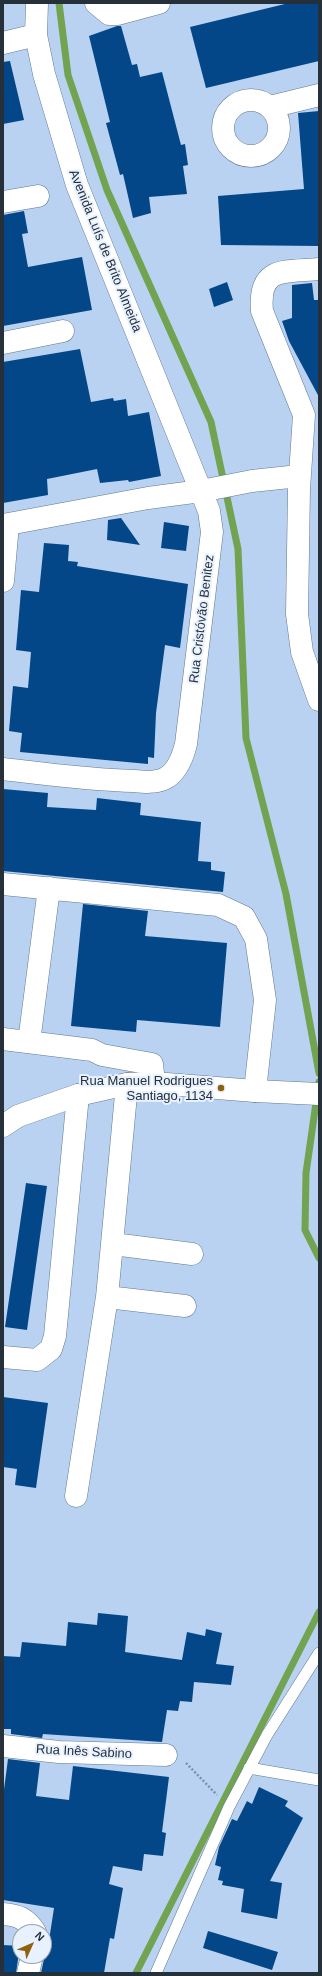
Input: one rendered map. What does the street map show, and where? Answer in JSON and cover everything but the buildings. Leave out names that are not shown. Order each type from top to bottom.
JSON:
[{"type":"street","name":"Avenida Luís de Brito Almeida","points":[[37,3],[36,35],[44,74],[77,185],[210,489]]},
{"type":"street","points":[[96,3],[109,14],[118,14],[159,3]]},
{"type":"street","points":[[3,43],[36,35]]},
{"type":"street","points":[[270,107],[319,95]]},
{"type":"street","points":[[3,202],[38,196]]},
{"type":"street","points":[[319,269],[280,272],[270,277],[263,284],[260,294],[262,311],[312,415],[299,476],[297,614],[302,652],[319,700]]},
{"type":"street","points":[[3,343],[63,331]]},
{"type":"street","points":[[3,581],[5,524],[252,481],[299,476]]},
{"type":"street","name":"Rua Cristóvão Benitez","points":[[3,769],[118,781],[153,782],[165,779],[182,759],[186,744],[212,532],[209,511],[210,489]]},
{"type":"street","points":[[3,884],[218,905],[244,917],[256,939],[265,1000],[255,1091]]},
{"type":"street","points":[[29,1042],[49,888]]},
{"type":"street","points":[[3,1039],[92,1050],[102,1055],[152,1064],[154,1083]]},
{"type":"street","points":[[3,1126],[18,1116],[78,1095],[127,1084],[154,1083],[255,1091],[319,1094]]},
{"type":"street","points":[[76,1496],[107,1297],[127,1084]]},
{"type":"street","points":[[3,1357],[37,1360],[51,1349],[55,1336],[78,1095]]},
{"type":"street","points":[[113,1244],[192,1254]]},
{"type":"street","points":[[107,1297],[185,1306]]},
{"type":"street","name":"Rua Inês Sabino","points":[[3,1746],[59,1752],[174,1757]]},
{"type":"street","points":[[3,1914],[22,1918],[30,1924]]},
{"type":"lane","points":[[156,1973],[229,1806],[267,1735],[319,1653]]},
{"type":"lane","points":[[249,1768],[319,1780]]},
{"type":"path","points":[[174,1757],[218,1796]]},
{"type":"waterway","points":[[59,3],[68,75],[107,190],[211,422],[238,549],[246,738],[286,894],[319,1073]]},
{"type":"waterway","points":[[319,1082],[306,1173],[305,1230],[319,1258]]},
{"type":"waterway","points":[[136,1973],[319,1612]]},
{"type":"place","name":"Rua Manuel Rodrigues Santiago, 1134","points":[[221,1088]]}]
